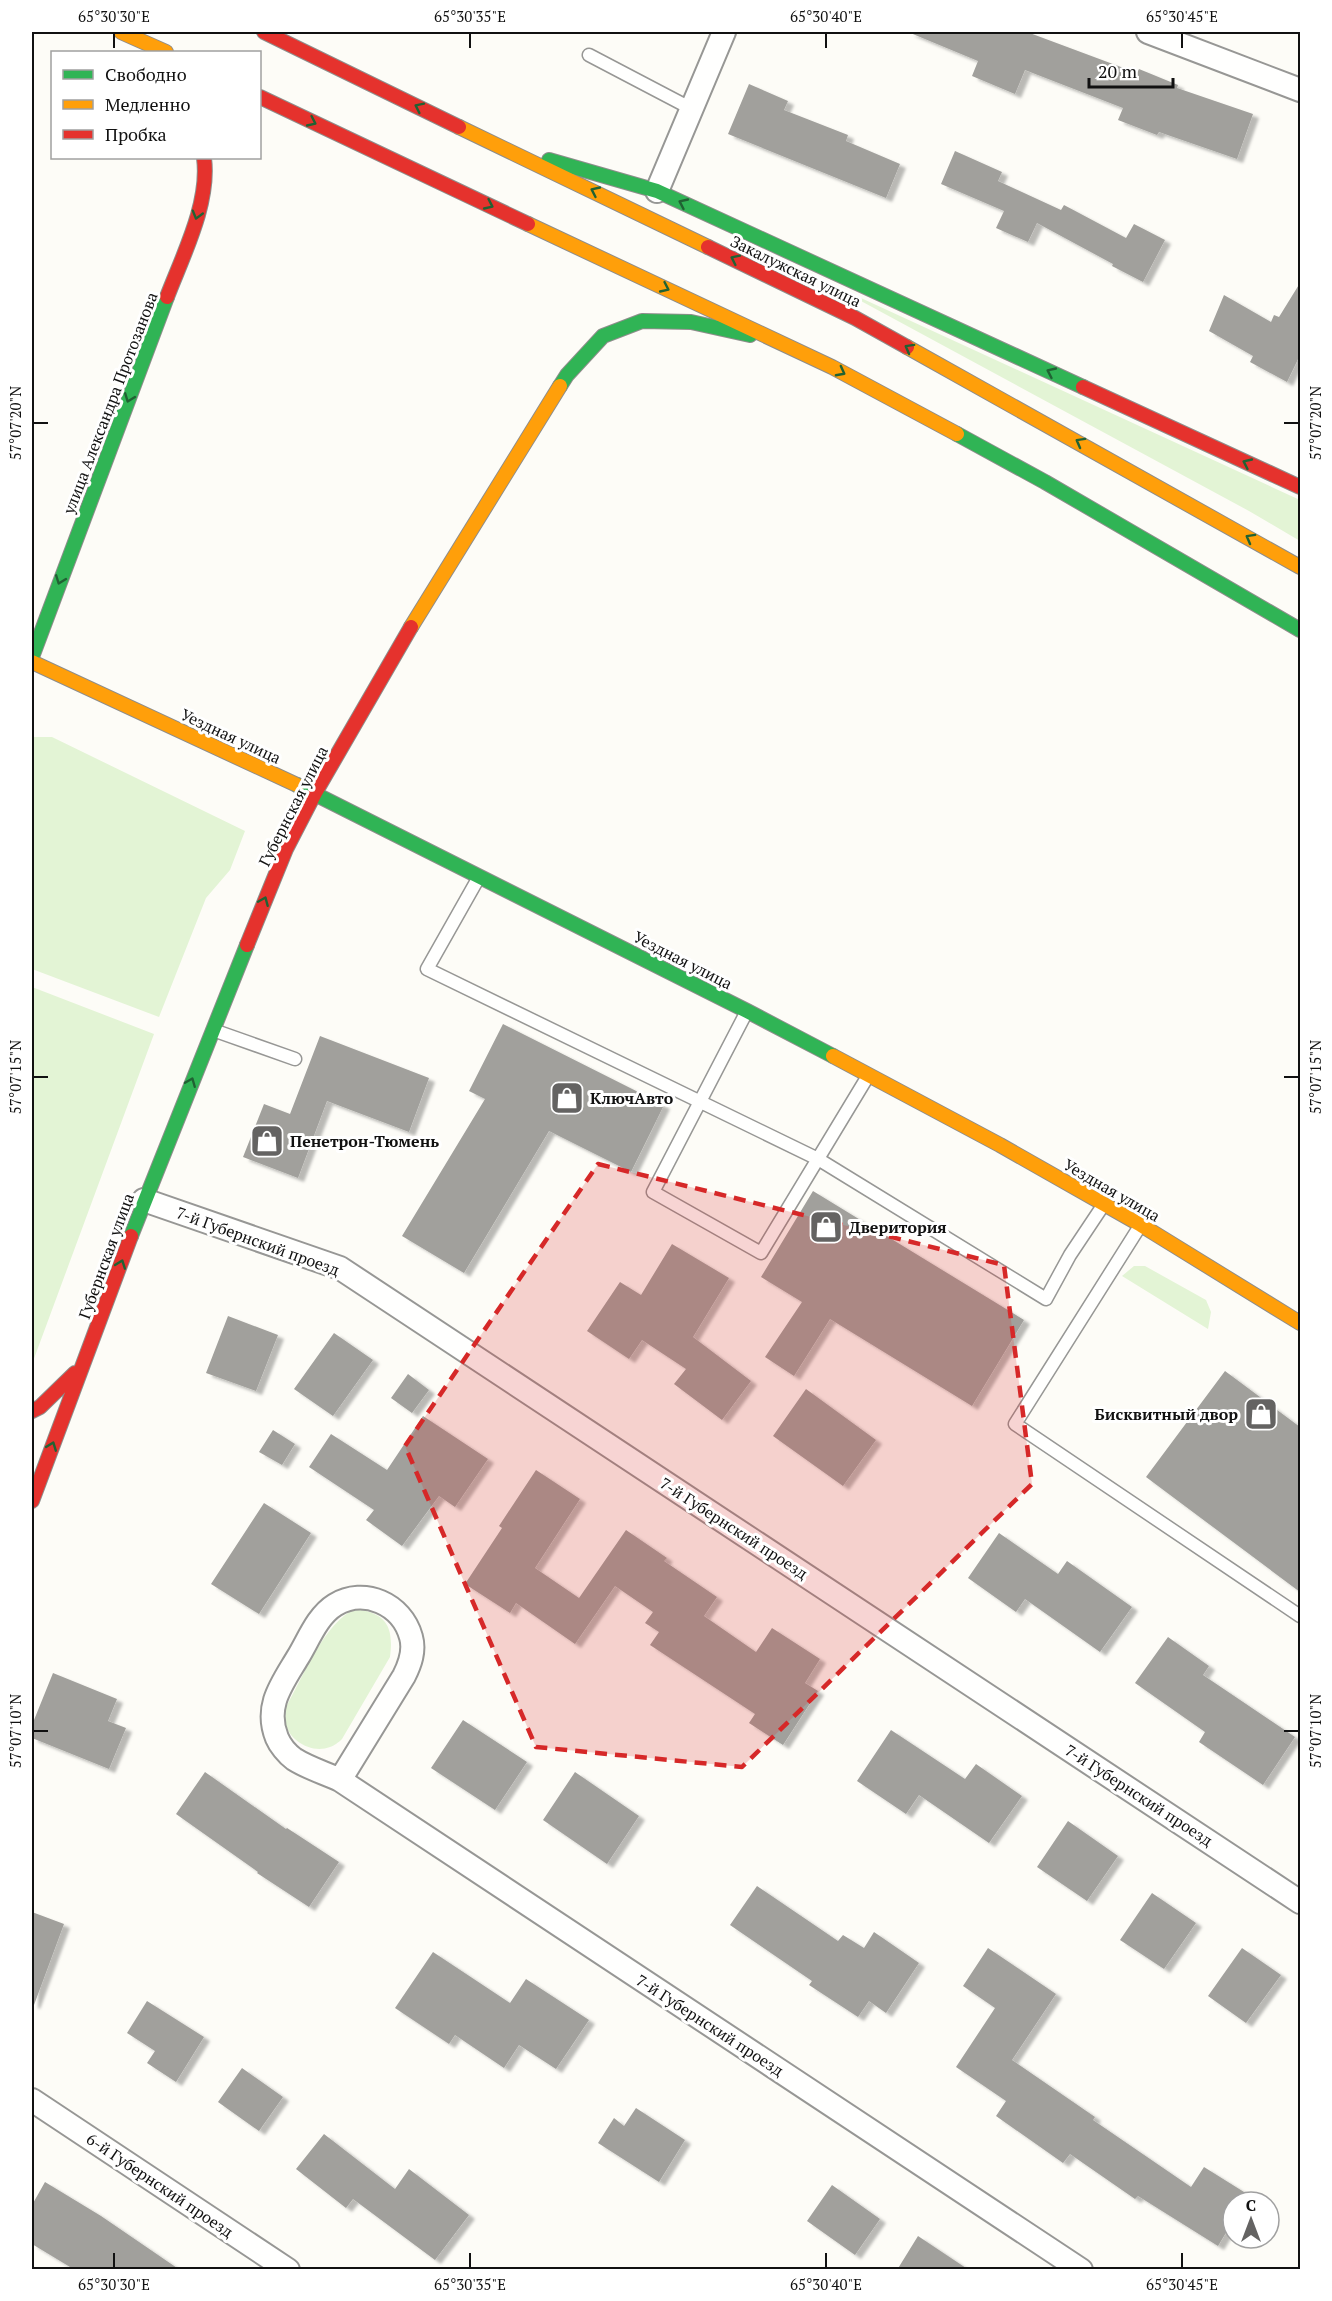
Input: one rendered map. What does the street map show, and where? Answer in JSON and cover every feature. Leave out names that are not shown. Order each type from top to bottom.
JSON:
[{"type":"main road","points":[[120,32],[140,51]]},
{"type":"main road","points":[[120,32],[164,51]]},
{"type":"main road","name":"Закалужская улица","points":[[264,32],[855,318],[1300,567]]},
{"type":"main road","points":[[261,97],[832,367],[1045,482],[1300,630]]},
{"type":"main road","points":[[501,147],[657,191],[1300,487]]},
{"type":"main road","name":"улица Александра Протозанова","points":[[32,657],[199,212],[204,159]]},
{"type":"main road","name":"Губернская улица","points":[[32,1501],[144,1200],[286,849],[315,793],[433,590],[567,375],[603,336],[642,321],[691,322],[777,341]]},
{"type":"main road","name":"Уездная улица","points":[[32,662],[315,793],[747,1011],[1000,1145],[1141,1225],[1300,1323]]},
{"type":"main road","points":[[32,1411],[40,1407],[84,1365]]},
{"type":"street","points":[[657,191],[724,32]]},
{"type":"street","points":[[1148,32],[1300,90]]},
{"type":"street","name":"7-й Губернский проезд","points":[[144,1200],[340,1268],[1300,1902]]},
{"type":"street","name":"7-й Губернский проезд","points":[[340,1780],[404,1676],[412,1658],[412,1638],[405,1620],[390,1606],[372,1598],[352,1598],[334,1606],[320,1620],[280,1688],[272,1706],[272,1726],[280,1744],[294,1758],[340,1780],[1081,2270]]},
{"type":"street","name":"6-й Губернский проезд","points":[[32,2100],[288,2270]]},
{"type":"lane","points":[[589,55],[692,109]]},
{"type":"lane","points":[[479,876],[427,969],[818,1159],[1046,1299],[1070,1255],[1104,1204]]},
{"type":"lane","points":[[747,1011],[653,1192],[761,1253],[868,1075]]},
{"type":"lane","points":[[212,1029],[295,1059]]},
{"type":"lane","points":[[1141,1225],[1015,1424],[1300,1616]]},
{"type":"highlighted area","points":[[598,1164],[1004,1265],[1032,1484],[742,1767],[536,1747],[405,1446]]},
{"type":"green space","points":[[824,281],[1300,500],[1300,541],[1249,511]]},
{"type":"green space","points":[[32,737],[52,737],[245,831],[230,870],[206,898],[159,1017],[32,969]]},
{"type":"green space","points":[[32,987],[154,1034],[32,1364]]},
{"type":"green space","points":[[1134,1266],[1145,1266],[1206,1300],[1211,1312],[1208,1329],[1122,1276]]},
{"type":"green space","points":[[355,1609],[374,1614],[386,1623],[391,1637],[390,1657],[342,1739],[333,1746],[323,1749],[309,1747],[296,1740],[287,1728],[286,1707],[324,1638],[344,1616]]},
{"type":"building","points":[[908,32],[1027,32],[1137,73],[1139,69],[1178,85],[1177,88],[1253,114],[1237,159],[1159,132],[1157,135],[1118,120],[1123,108],[1025,70],[1015,94],[972,76],[978,61]]},
{"type":"building","points":[[749,84],[788,101],[784,110],[848,135],[846,141],[900,164],[886,198],[728,134]]},
{"type":"building","points":[[955,151],[1002,172],[998,181],[1061,210],[1064,205],[1126,238],[1134,224],[1165,240],[1143,282],[1037,223],[1028,242],[996,228],[1004,211],[941,184]]},
{"type":"building","points":[[1300,283],[1300,355],[1287,382],[1250,362],[1253,356],[1209,331],[1224,295],[1271,322],[1274,315],[1279,317]]},
{"type":"building","points":[[503,1024],[664,1105],[631,1172],[549,1131],[464,1273],[402,1236],[485,1099],[469,1091]]},
{"type":"building","points":[[320,1036],[429,1078],[409,1132],[327,1101],[298,1178],[243,1157],[264,1104],[290,1114]]},
{"type":"building","points":[[813,1191],[1024,1320],[972,1406],[830,1319],[794,1376],[765,1357],[802,1302],[761,1277]]},
{"type":"building","points":[[672,1244],[729,1278],[693,1337],[751,1381],[722,1420],[674,1384],[686,1369],[642,1340],[629,1359],[587,1331],[620,1282],[641,1295]]},
{"type":"building","points":[[228,1316],[278,1335],[256,1391],[206,1373]]},
{"type":"building","points":[[334,1333],[373,1360],[333,1416],[294,1389]]},
{"type":"building","points":[[1225,1371],[1300,1427],[1300,1592],[1146,1477]]},
{"type":"building","points":[[408,1374],[429,1390],[412,1413],[391,1398]]},
{"type":"building","points":[[806,1389],[876,1440],[843,1486],[773,1436]]},
{"type":"building","points":[[423,1416],[488,1459],[455,1507],[439,1496],[402,1546],[366,1520],[374,1510],[309,1467],[331,1434],[387,1470]]},
{"type":"building","points":[[273,1430],[295,1444],[282,1465],[259,1452]]},
{"type":"building","points":[[536,1470],[580,1499],[535,1568],[579,1598],[626,1530],[667,1558],[664,1561],[717,1597],[704,1616],[756,1652],[772,1628],[820,1659],[805,1683],[818,1691],[783,1745],[749,1723],[755,1714],[650,1645],[659,1632],[645,1623],[653,1612],[615,1586],[575,1644],[516,1603],[510,1613],[465,1584],[502,1528],[499,1526]]},
{"type":"building","points":[[264,1503],[311,1533],[259,1614],[211,1584]]},
{"type":"building","points":[[999,1533],[1058,1574],[1067,1561],[1132,1607],[1100,1652],[1025,1599],[1016,1612],[968,1578]]},
{"type":"building","points":[[1168,1637],[1209,1666],[1203,1675],[1295,1737],[1263,1785],[1199,1742],[1205,1732],[1135,1683]]},
{"type":"building","points":[[53,1673],[117,1699],[108,1721],[126,1728],[109,1769],[32,1738],[32,1725]]},
{"type":"building","points":[[463,1720],[527,1762],[495,1810],[431,1768]]},
{"type":"building","points":[[891,1730],[965,1779],[976,1764],[1022,1796],[989,1843],[919,1795],[906,1814],[857,1781]]},
{"type":"building","points":[[205,1772],[286,1829],[339,1862],[309,1907],[257,1873],[176,1814]]},
{"type":"building","points":[[575,1772],[639,1816],[607,1864],[543,1820]]},
{"type":"building","points":[[1068,1821],[1118,1856],[1087,1901],[1037,1867]]},
{"type":"building","points":[[757,1886],[838,1941],[843,1935],[864,1948],[874,1932],[919,1963],[886,2013],[869,2001],[858,2017],[809,1985],[812,1981],[730,1925]]},
{"type":"building","points":[[1152,1893],[1196,1923],[1164,1969],[1120,1940]]},
{"type":"building","points":[[32,1912],[64,1924],[34,2005],[32,2004]]},
{"type":"building","points":[[988,1948],[1056,1994],[1012,2060],[1095,2117],[1093,2120],[1191,2187],[1204,2167],[1241,2190],[1221,2190],[1221,2241],[1218,2246],[1138,2196],[1135,2199],[1070,2154],[1063,2163],[996,2116],[1006,2101],[956,2067],[995,2008],[963,1986]]},
{"type":"building","points":[[1242,1948],[1281,1975],[1246,2023],[1208,1996]]},
{"type":"building","points":[[433,1952],[510,2003],[526,1979],[589,2020],[556,2069],[519,2045],[504,2068],[455,2035],[449,2044],[395,2008]]},
{"type":"building","points":[[147,2001],[204,2037],[176,2082],[147,2063],[155,2051],[127,2033]]},
{"type":"building","points":[[242,2068],[283,2097],[259,2131],[218,2102]]},
{"type":"building","points":[[636,2108],[685,2140],[659,2182],[598,2143],[614,2118],[624,2126]]},
{"type":"building","points":[[324,2134],[395,2189],[409,2169],[469,2215],[435,2260],[353,2199],[346,2208],[296,2169]]},
{"type":"building","points":[[45,2182],[101,2216],[180,2270],[75,2270],[32,2244],[32,2205]]},
{"type":"building","points":[[832,2185],[880,2219],[855,2255],[807,2221]]},
{"type":"building","points":[[918,2236],[969,2270],[897,2270]]},
{"type":"traffic: fast","points":[[549,160],[657,191],[1083,387]]},
{"type":"traffic: fast","points":[[32,657],[167,297]]},
{"type":"traffic: fast","points":[[560,386],[567,375],[603,336],[642,321],[691,322],[750,335]]},
{"type":"traffic: fast","points":[[957,434],[1045,482],[1300,630]]},
{"type":"traffic: fast","points":[[297,785],[833,1056]]},
{"type":"traffic: fast","points":[[131,1236],[247,945]]},
{"type":"traffic: slow","points":[[121,32],[164,51]]},
{"type":"traffic: slow","points":[[459,127],[708,247]]},
{"type":"traffic: slow","points":[[528,224],[832,367],[957,434]]},
{"type":"traffic: slow","points":[[907,347],[1300,567]]},
{"type":"traffic: slow","points":[[411,627],[560,386]]},
{"type":"traffic: slow","points":[[32,662],[297,785]]},
{"type":"traffic: slow","points":[[833,1056],[1000,1145],[1141,1225],[1300,1323]]},
{"type":"traffic: jam","points":[[264,32],[459,127]]},
{"type":"traffic: jam","points":[[261,97],[528,224]]},
{"type":"traffic: jam","points":[[167,297],[199,211],[205,175],[204,159]]},
{"type":"traffic: jam","points":[[708,247],[855,318],[907,347]]},
{"type":"traffic: jam","points":[[1083,387],[1300,487]]},
{"type":"traffic: jam","points":[[247,945],[286,849],[315,793],[411,627]]},
{"type":"traffic: jam","points":[[32,1501],[131,1236]]},
{"type":"traffic: jam","points":[[32,1411],[40,1407],[75,1373]]},
{"type":"place","name":"КлючАвто","points":[[567,1098]]},
{"type":"place","name":"Пенетрон-Тюмень","points":[[267,1141]]},
{"type":"place","name":"Дверитория","points":[[826,1227]]},
{"type":"place","name":"Бисквитный двор","points":[[1261,1414]]}]
